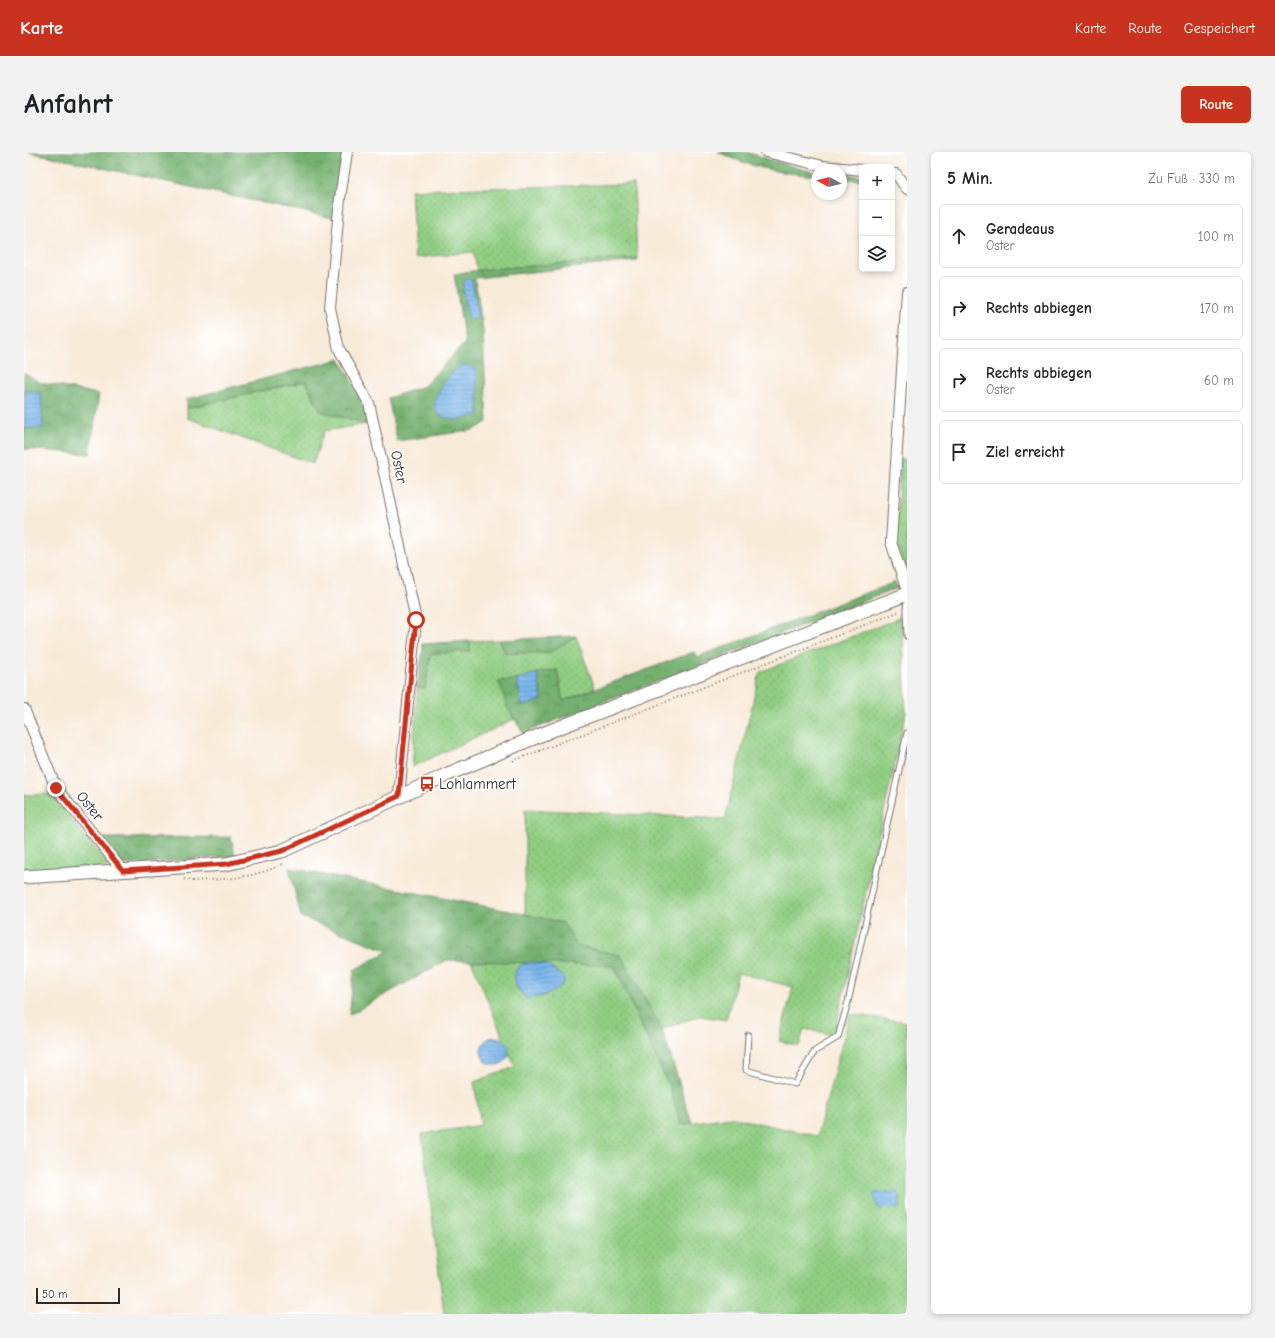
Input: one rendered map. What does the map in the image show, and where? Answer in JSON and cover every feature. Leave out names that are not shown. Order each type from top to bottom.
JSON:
[{"type":"main road","points":[[24,877],[226,864],[282,851],[399,796],[550,731],[907,594]]},
{"type":"street","name":"Oster","points":[[347,152],[340,198],[330,308],[339,349],[369,403],[416,620],[399,796]]},
{"type":"street","points":[[766,152],[823,166],[859,170]]},
{"type":"street","points":[[895,174],[907,189]]},
{"type":"street","points":[[907,292],[891,542],[907,591]]},
{"type":"street","name":"Oster","points":[[24,709],[56,788],[123,871]]},
{"type":"lane","points":[[907,600],[907,636]]},
{"type":"lane","points":[[748,1036],[746,1070],[795,1084],[815,1051],[838,1037],[848,1002],[907,733]]},
{"type":"green space","points":[[29,152],[343,152],[333,218]]},
{"type":"green space","points":[[718,152],[746,152],[811,171],[811,175],[766,169],[730,158]]},
{"type":"green space","points":[[847,175],[859,176],[859,180],[847,179]]},
{"type":"green space","points":[[634,184],[637,258],[477,270],[473,252],[415,258],[411,190]]},
{"type":"green space","points":[[637,258],[637,261],[475,278],[483,330],[487,422],[474,430],[397,441],[388,398],[424,386],[465,343],[454,274],[477,270]],"holes":[[[438,393],[447,418],[439,414],[437,411],[435,405]]]},
{"type":"green space","points":[[340,359],[364,404],[368,424],[320,411],[306,381],[187,408],[187,399]]},
{"type":"green space","points":[[24,373],[41,383],[99,394],[90,454],[24,449],[24,428],[35,429],[25,391],[24,394]]},
{"type":"green space","points":[[306,381],[320,411],[368,424],[324,431],[313,464],[187,418],[187,408]]},
{"type":"green space","points":[[900,459],[907,459],[907,567],[904,568],[896,541]]},
{"type":"green space","points":[[895,582],[898,588],[523,733],[507,707],[499,681],[517,680],[522,706],[542,700],[537,673],[557,670],[563,701],[694,652],[697,657]]},
{"type":"green space","points":[[902,617],[906,713],[834,1035],[804,1029],[799,1046],[779,1041],[793,987],[738,973],[726,1020],[700,1016],[662,1029],[621,956],[577,946],[563,923],[525,914],[525,809],[725,819],[760,672]]},
{"type":"green space","points":[[576,636],[595,688],[563,701],[557,670],[537,673],[517,680],[499,681],[507,707],[515,719],[412,767],[417,688],[425,688],[431,653],[470,651],[470,641],[500,640],[505,653],[549,653]]},
{"type":"green space","points":[[576,636],[549,653],[505,653],[500,640]]},
{"type":"green space","points":[[470,641],[470,651],[431,654],[425,688],[417,688],[423,648],[422,644]]},
{"type":"green space","points":[[50,794],[111,867],[24,871],[24,795]]},
{"type":"green space","points":[[231,837],[235,856],[123,865],[100,838]]},
{"type":"green space","points":[[289,868],[525,914],[563,923],[577,946],[621,955],[662,1029],[692,1123],[681,1125],[669,1086],[614,966],[447,960],[349,1015],[354,970],[388,951],[301,917]]},
{"type":"green space","points":[[471,960],[614,966],[669,1086],[681,1124],[731,1117],[817,1136],[850,1014],[907,1022],[907,1314],[444,1314],[422,1134],[481,1125],[474,1082],[515,1067]]},
{"type":"water","points":[[466,279],[472,280],[478,317],[476,319],[469,319],[465,304],[463,287]]},
{"type":"water","points":[[468,365],[476,370],[479,414],[468,418],[458,419],[450,419],[442,416],[436,411],[435,408],[436,398],[439,392],[453,372],[461,366]]},
{"type":"water","points":[[25,391],[41,393],[43,428],[24,428]]},
{"type":"water","points":[[537,673],[542,700],[522,706],[517,680]]},
{"type":"water","points":[[531,962],[547,965],[563,976],[564,982],[552,992],[543,996],[527,999],[517,987],[515,975],[520,966]]},
{"type":"water","points":[[495,1037],[505,1041],[509,1051],[505,1061],[495,1065],[485,1061],[481,1051],[485,1041]]},
{"type":"water","points":[[898,1192],[900,1198],[900,1208],[879,1209],[877,1207],[873,1196],[874,1193]]},
{"type":"place","name":"Lohlammert","points":[[427,784]]},
{"type":"route","points":[[56,788],[123,871],[226,864],[282,851],[399,796],[416,620]]}]
